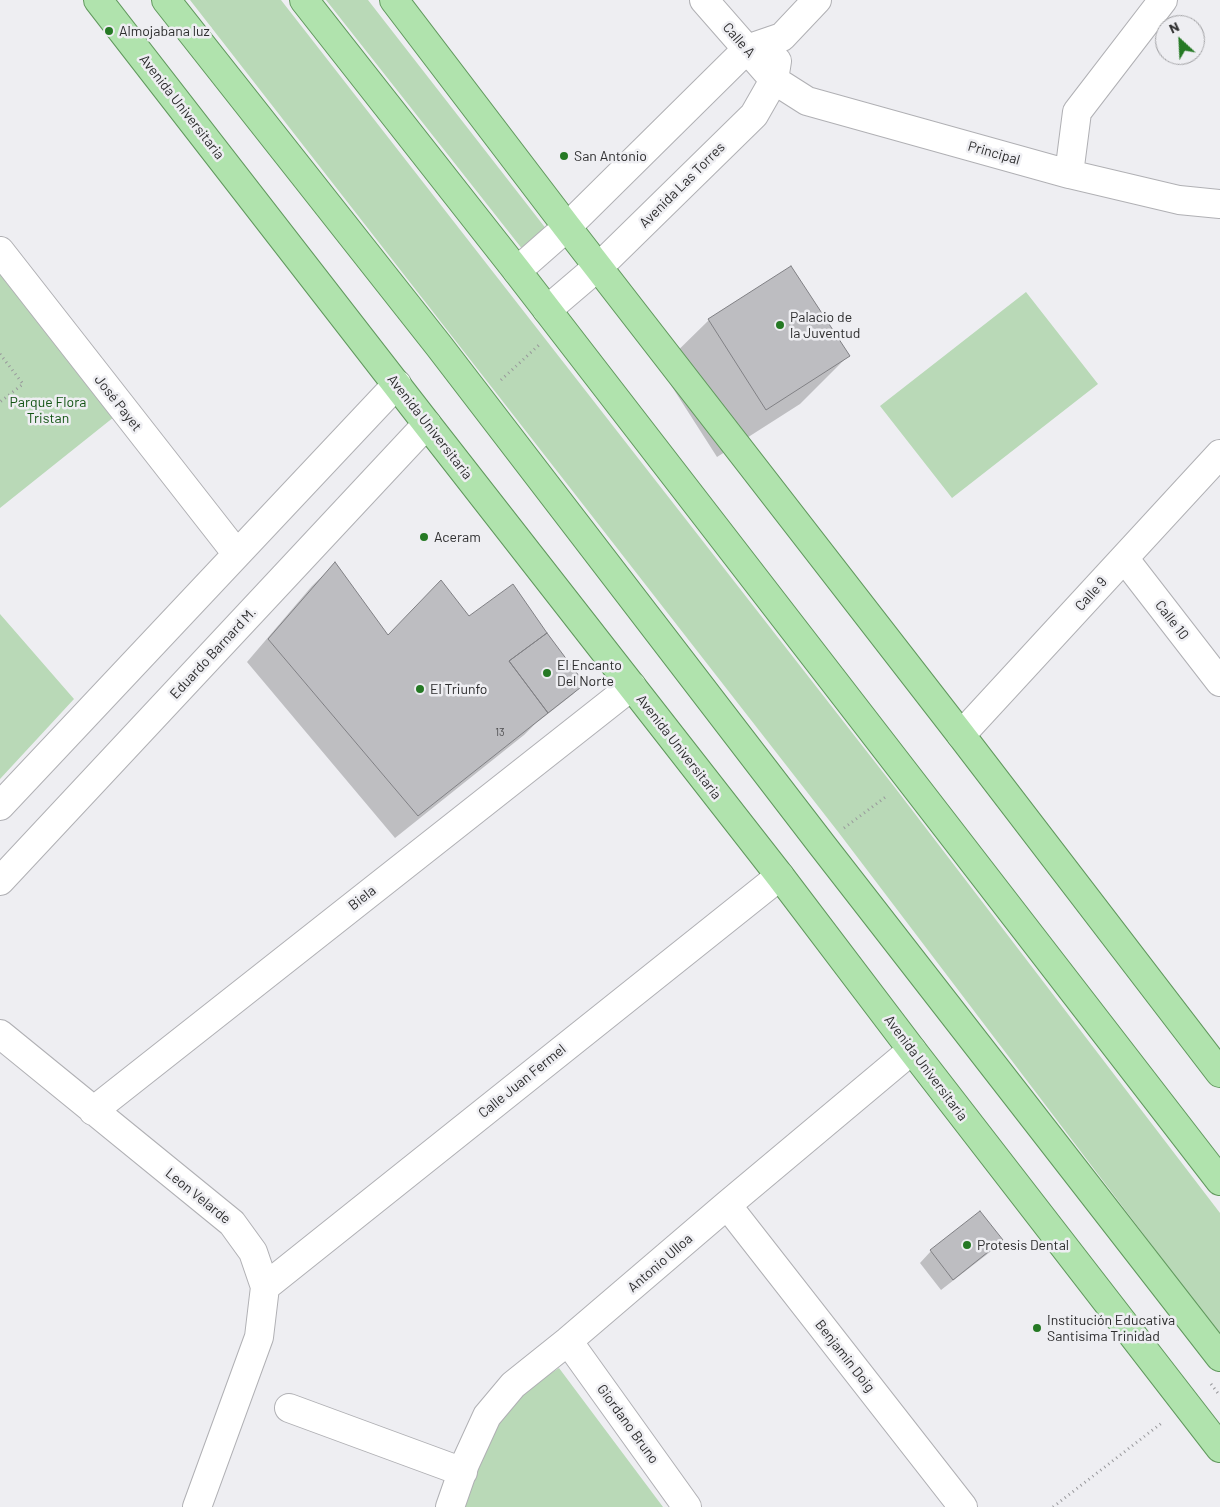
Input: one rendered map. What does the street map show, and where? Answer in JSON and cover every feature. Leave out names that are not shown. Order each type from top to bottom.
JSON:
[{"type":"main road","name":"Avenida Universitaria","points":[[98,0],[780,876],[1220,1448]]},
{"type":"main road","points":[[166,0],[439,346],[822,845],[1220,1357]]},
{"type":"main road","points":[[304,0],[518,271],[1220,1181]]},
{"type":"main road","points":[[394,0],[1220,1073]]},
{"type":"street","name":"Calle A","points":[[704,0],[774,80]]},
{"type":"street","points":[[518,271],[567,227],[747,49],[782,37],[817,0]]},
{"type":"street","points":[[1069,174],[1077,112],[1163,0]]},
{"type":"street","name":"Avenida Las Torres","points":[[547,310],[599,267],[754,115],[774,80],[782,37]]},
{"type":"street","name":"Principal","points":[[774,80],[807,101],[1069,174],[1179,200],[1220,204]]},
{"type":"street","name":"José Payet","points":[[0,251],[237,554]]},
{"type":"street","points":[[0,806],[397,384]]},
{"type":"street","name":"Eduardo Barnard M.","points":[[0,881],[427,424]]},
{"type":"street","name":"Calle 9","points":[[961,735],[1220,454]]},
{"type":"street","name":"Calle 10","points":[[1124,558],[1220,682]]},
{"type":"street","name":"Biela","points":[[93,1111],[632,686]]},
{"type":"street","name":"Calle Juan Fermel","points":[[264,1287],[780,876]]},
{"type":"street","name":"Leon Velarde","points":[[0,1034],[232,1223],[253,1252],[264,1287],[258,1337],[197,1507]]},
{"type":"street","name":"Antonio Ulloa","points":[[450,1507],[462,1472],[487,1416],[513,1385],[568,1342],[727,1205],[912,1050]]},
{"type":"street","name":"Benjamin Doig","points":[[727,1205],[963,1507]]},
{"type":"street","name":"Giordano Bruno","points":[[568,1342],[687,1507]]},
{"type":"street","points":[[289,1408],[462,1472]]},
{"type":"path","points":[[500,381],[540,344]]},
{"type":"path","points":[[0,354],[23,384],[0,402]]},
{"type":"path","points":[[822,845],[910,779]]},
{"type":"path","points":[[1053,1507],[1186,1405]]},
{"type":"green space","points":[[190,0],[281,0],[896,789],[1220,1213],[1220,1335],[839,833]]},
{"type":"green space","points":[[326,0],[368,0],[561,248],[538,269]]},
{"type":"green space","name":"Parque Flora Tristan","points":[[0,270],[114,417],[0,508]]},
{"type":"green space","points":[[1026,292],[1098,384],[952,498],[880,406]]},
{"type":"green space","points":[[0,614],[74,699],[0,779]]},
{"type":"green space","points":[[559,1368],[663,1507],[462,1507],[474,1472],[497,1425],[522,1392]]},
{"type":"building","points":[[791,266],[850,356],[766,410],[708,319]]},
{"type":"building","name":"El Triunfo","points":[[335,562],[388,635],[441,580],[469,616],[513,584],[547,633],[509,661],[548,713],[418,816],[268,639]]},
{"type":"building","name":"El Encanto Del Norte","points":[[547,633],[585,684],[548,713],[509,661]]},
{"type":"building","name":"Protesis Dental","points":[[980,1211],[1003,1240],[953,1280],[930,1250]]},
{"type":"place","name":"Almojabana luz","points":[[109,31]]},
{"type":"place","name":"San Antonio","points":[[564,156]]},
{"type":"place","name":"Palacio de la Juventud","points":[[780,325]]},
{"type":"place","name":"Aceram","points":[[424,537]]},
{"type":"place","name":"El Encanto Del Norte","points":[[547,673]]},
{"type":"place","name":"El Triunfo","points":[[420,689]]},
{"type":"place","name":"Protesis Dental","points":[[967,1245]]},
{"type":"place","name":"Institución Educativa Santisima Trinidad","points":[[1037,1328]]}]
